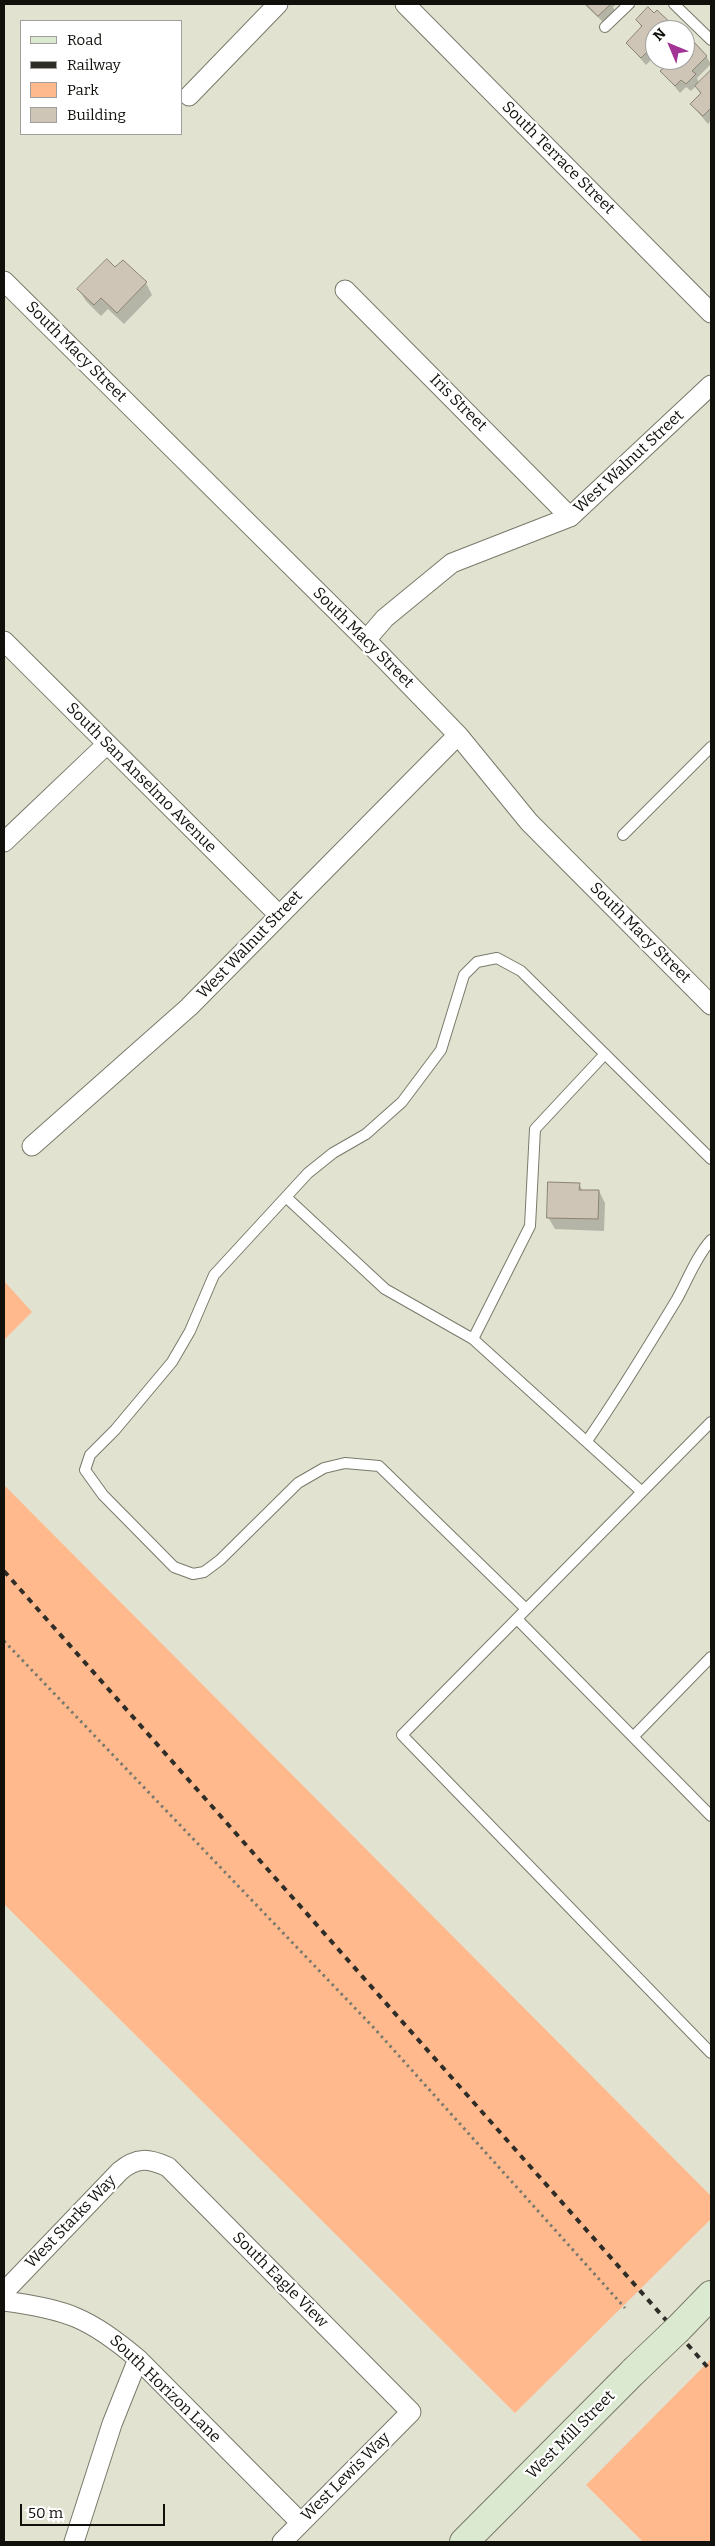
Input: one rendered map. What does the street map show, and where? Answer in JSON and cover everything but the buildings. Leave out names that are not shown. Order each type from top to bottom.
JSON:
[{"type":"main road","name":"West Mill Street","points":[[464,2542],[711,2296]]},
{"type":"street","points":[[189,96],[278,4]]},
{"type":"street","name":"South Terrace Street","points":[[405,4],[711,313]]},
{"type":"street","name":"South Macy Street","points":[[4,280],[366,640],[458,735],[529,822],[711,1004]]},
{"type":"street","name":"Iris Street","points":[[344,290],[570,517]]},
{"type":"street","name":"West Walnut Street","points":[[366,640],[385,618],[452,563],[570,517],[711,385]]},
{"type":"street","name":"South San Anselmo Avenue","points":[[4,641],[279,915]]},
{"type":"street","name":"West Walnut Street","points":[[32,1146],[189,1007],[458,735]]},
{"type":"street","points":[[4,842],[107,744]]},
{"type":"street","name":"West Starks Way","points":[[4,2292],[120,2170],[130,2162],[142,2158]]},
{"type":"street","name":"South Eagle View","points":[[142,2158],[168,2167],[411,2412]]},
{"type":"street","name":"South Horizon Lane","points":[[4,2301],[37,2305],[80,2317],[110,2335],[138,2359],[301,2523]]},
{"type":"street","points":[[74,2542],[112,2424],[138,2359]]},
{"type":"street","name":"West Lewis Way","points":[[282,2542],[411,2412]]},
{"type":"lane","points":[[606,27],[628,4]]},
{"type":"lane","points":[[674,4],[711,40]]},
{"type":"lane","points":[[623,835],[711,748]]},
{"type":"lane","points":[[526,1609],[379,1466],[345,1462],[324,1468],[298,1483],[220,1560],[204,1572],[193,1574],[174,1566],[103,1495],[85,1470],[90,1455],[115,1430],[172,1362],[190,1331],[214,1275],[308,1174],[333,1153],[366,1134],[402,1102],[441,1050],[464,975],[477,962],[497,958],[521,971],[711,1159]]},
{"type":"lane","points":[[473,1339],[530,1226],[535,1129],[605,1054]]},
{"type":"lane","points":[[287,1198],[385,1289],[473,1339],[642,1492]]},
{"type":"lane","points":[[587,1441],[622,1391],[678,1297],[702,1251],[711,1240]]},
{"type":"lane","points":[[711,1422],[402,1735],[711,2054]]},
{"type":"lane","points":[[517,1619],[711,1816]]},
{"type":"lane","points":[[633,1736],[711,1658]]},
{"type":"path","points":[[4,1641],[374,2028],[625,2308]]},
{"type":"green space","points":[[4,1281],[32,1312],[4,1340]]},
{"type":"green space","points":[[4,1485],[711,2196],[711,2219],[515,2413],[4,1904]]},
{"type":"green space","points":[[711,2359],[711,2542],[643,2542],[586,2485]]},
{"type":"railway","points":[[4,1571],[711,2371]]}]
